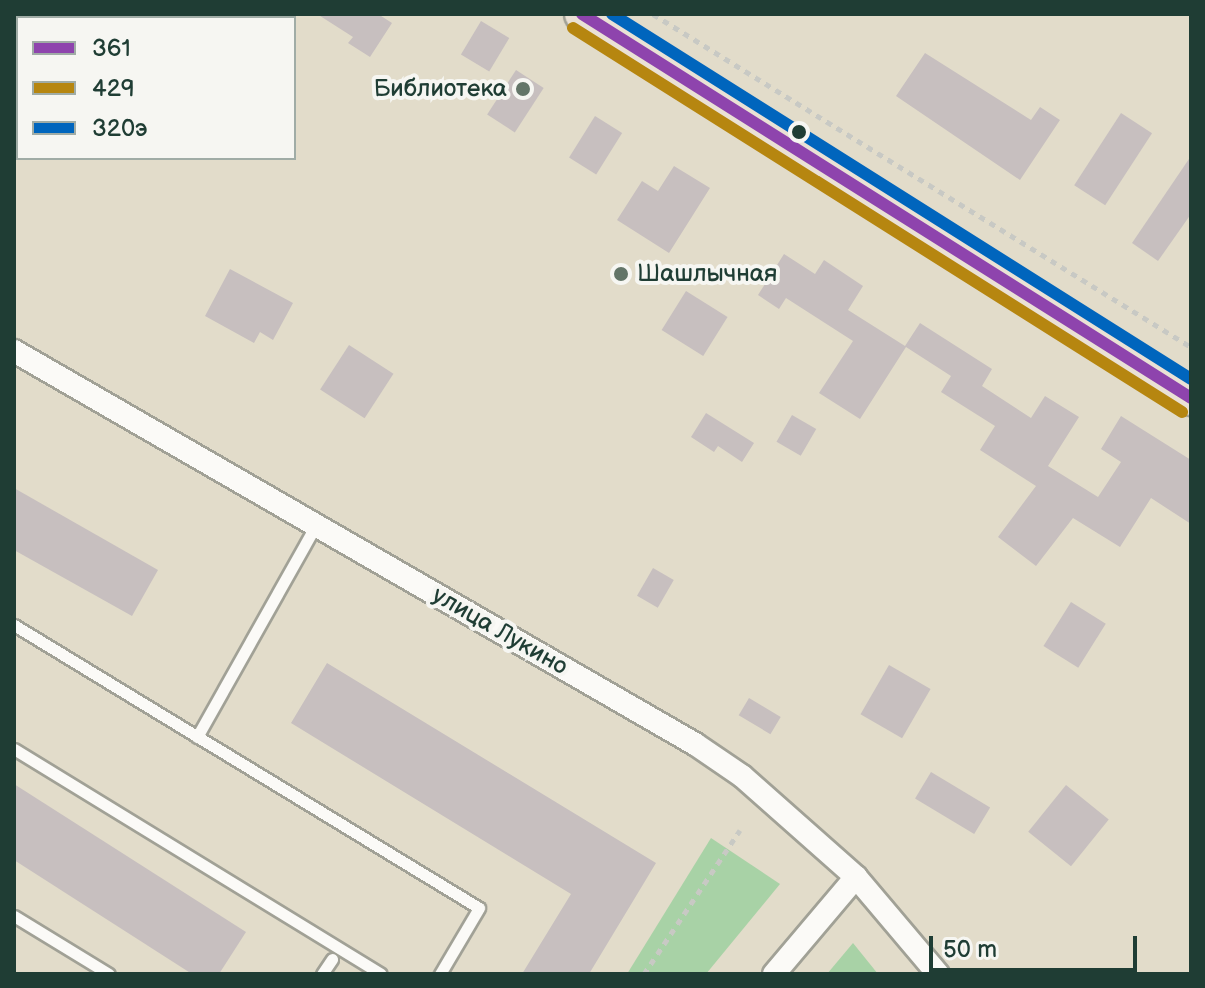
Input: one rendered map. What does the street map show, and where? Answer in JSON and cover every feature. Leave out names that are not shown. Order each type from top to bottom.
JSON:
[{"type":"main road","points":[[582,14],[1191,398]]},
{"type":"street","name":"улица Лукино","points":[[14,351],[695,744],[742,776],[856,877],[938,974]]},
{"type":"street","points":[[774,974],[856,877]]},
{"type":"lane","points":[[197,737],[316,525]]},
{"type":"lane","points":[[14,625],[479,908],[440,974]]},
{"type":"lane","points":[[14,749],[381,974]]},
{"type":"lane","points":[[14,916],[109,974]]},
{"type":"lane","points":[[322,974],[332,959]]},
{"type":"path","points":[[653,14],[1191,347]]},
{"type":"path","points":[[644,974],[740,830]]},
{"type":"green space","points":[[711,838],[780,884],[706,974],[627,974]]},
{"type":"green space","points":[[853,943],[878,974],[827,974]]},
{"type":"building","points":[[317,14],[378,14],[392,23],[370,57],[348,43],[353,37]]},
{"type":"building","points":[[481,21],[509,38],[489,71],[461,54]]},
{"type":"building","points":[[925,53],[1031,120],[1040,107],[1060,120],[1020,180],[896,96]]},
{"type":"building","points":[[516,70],[544,88],[515,132],[487,114]]},
{"type":"building","points":[[1121,113],[1152,133],[1105,205],[1074,185]]},
{"type":"building","points":[[595,116],[622,133],[596,175],[569,158]]},
{"type":"building","points":[[1191,156],[1191,214],[1158,261],[1132,243]]},
{"type":"building","points":[[674,166],[710,188],[669,253],[617,220],[642,181],[658,191]]},
{"type":"building","points":[[784,254],[815,274],[824,260],[863,286],[848,310],[905,346],[920,323],[992,369],[982,386],[1031,418],[1045,396],[1079,417],[1048,466],[1098,497],[1121,462],[1101,449],[1121,416],[1191,460],[1191,524],[1151,498],[1120,547],[1073,518],[1036,566],[998,537],[1036,486],[980,450],[995,426],[941,392],[951,376],[906,347],[860,419],[819,393],[853,341],[786,298],[779,309],[758,295]]},
{"type":"building","points":[[230,269],[293,303],[273,340],[260,332],[254,343],[205,316]]},
{"type":"building","points":[[686,291],[728,317],[703,356],[662,330]]},
{"type":"building","points":[[349,345],[393,374],[365,418],[320,389]]},
{"type":"building","points":[[706,413],[754,443],[742,462],[718,446],[714,452],[691,437]]},
{"type":"building","points":[[792,415],[816,429],[801,456],[776,442]]},
{"type":"building","points":[[14,488],[158,570],[132,616],[14,550]]},
{"type":"building","points":[[653,568],[674,580],[658,608],[637,596]]},
{"type":"building","points":[[1071,602],[1106,624],[1078,668],[1043,646]]},
{"type":"building","points":[[327,663],[656,863],[589,974],[522,974],[571,894],[291,723]]},
{"type":"building","points":[[889,665],[931,689],[902,738],[860,714]]},
{"type":"building","points":[[749,698],[781,717],[770,734],[739,715]]},
{"type":"building","points":[[931,772],[990,808],[974,834],[915,799]]},
{"type":"building","points":[[14,784],[246,932],[219,974],[192,974],[14,860]]},
{"type":"building","points":[[1066,785],[1109,820],[1071,866],[1028,832]]},
{"type":"transit line","name":"361","points":[[582,14],[1191,398]]},
{"type":"transit line","name":"320э","points":[[612,14],[1191,379]]},
{"type":"transit line","name":"429","points":[[573,28],[1182,412]]},
{"type":"place","name":"Библиотека","points":[[523,89]]},
{"type":"place","name":"Шашлычная","points":[[621,274]]}]
